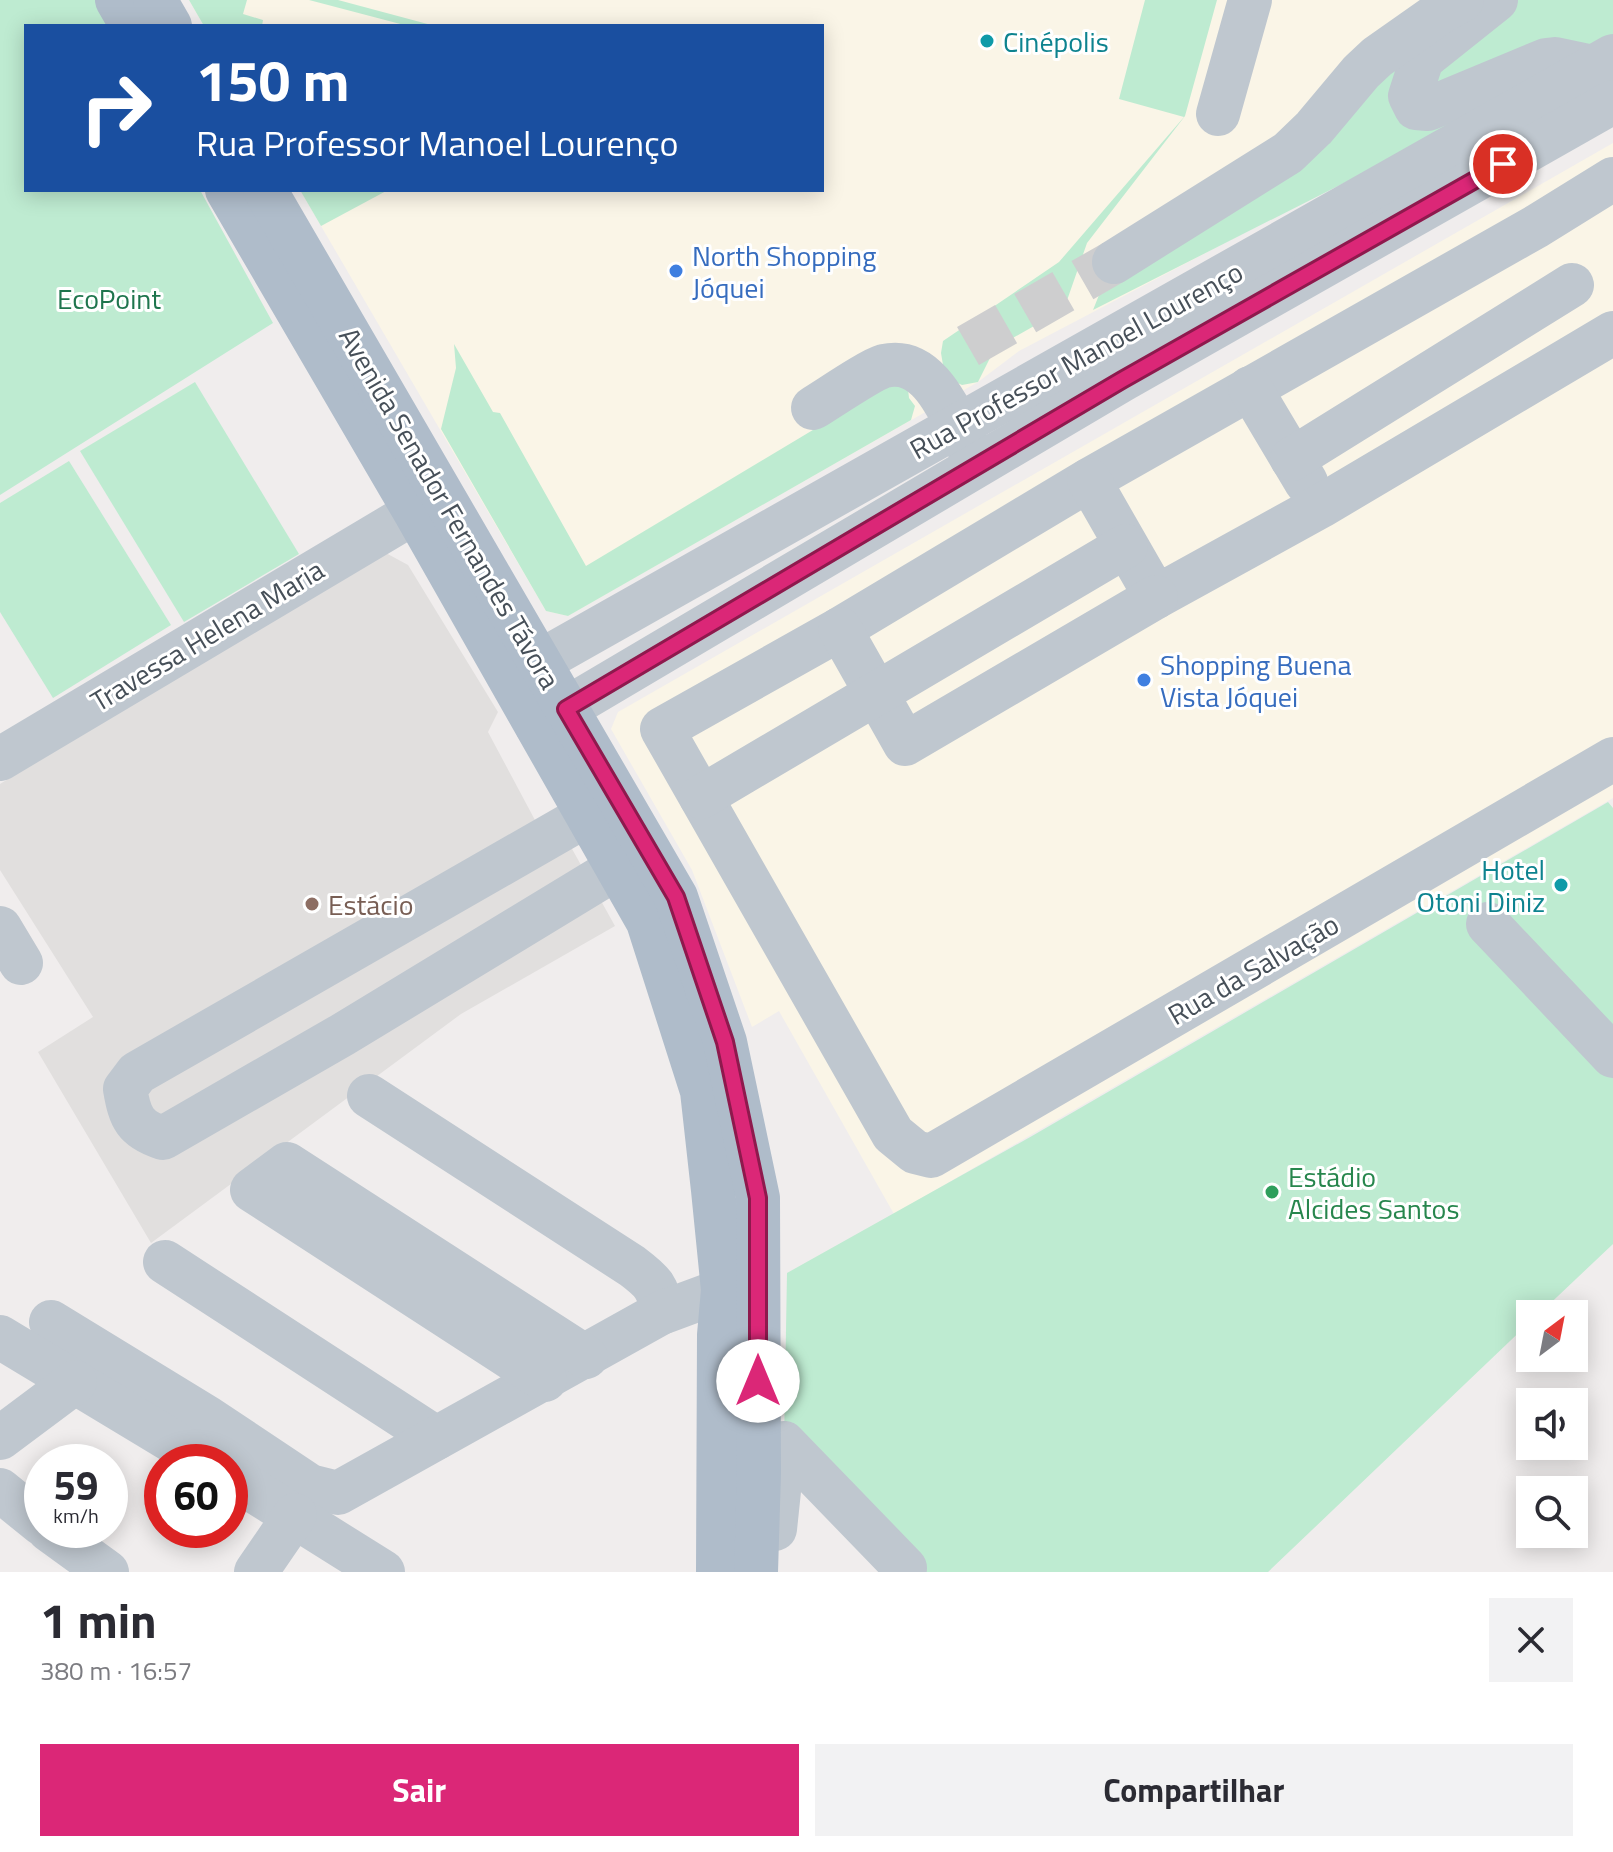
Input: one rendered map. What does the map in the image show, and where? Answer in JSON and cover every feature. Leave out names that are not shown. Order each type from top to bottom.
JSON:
[{"type":"main road","points":[[117,0],[131,24]]},
{"type":"main road","points":[[155,0],[169,24]]},
{"type":"main road","name":"Avenida Senador Fernandes Távora","points":[[228,192],[415,512],[551,717],[676,897],[725,1042],[758,1198],[759,1473],[756,1572]]},
{"type":"main road","name":"Avenida Senador Fernandes Távora","points":[[266,192],[539,662],[551,717],[587,815],[648,922],[702,1091],[723,1290],[719,1335],[718,1572]]},
{"type":"street","points":[[1218,114],[1250,0]]},
{"type":"street","points":[[1114,262],[1288,153],[1377,57],[1462,0]]},
{"type":"street","points":[[1496,0],[1422,59],[1410,96],[1416,108],[1428,109],[1546,60],[1555,59],[1606,75]]},
{"type":"street","name":"Rua Professor Manoel Lourenço","points":[[539,662],[957,427],[1606,75]]},
{"type":"street","name":"Rua Professor Manoel Lourenço","points":[[551,717],[978,464],[1311,272],[1606,75]]},
{"type":"street","points":[[1126,546],[701,797],[662,729],[840,629],[1089,480],[1537,226],[1613,179]]},
{"type":"street","points":[[840,629],[905,744],[1156,597],[1321,506],[1608,335],[1572,285],[1537,226]]},
{"type":"street","points":[[1292,459],[1572,285]]},
{"type":"street","points":[[813,408],[883,366],[910,366],[928,377],[978,464]]},
{"type":"street","points":[[1250,388],[1321,506]]},
{"type":"street","points":[[1089,480],[1156,597]]},
{"type":"street","name":"Travessa Helena Maria","points":[[0,759],[415,512]]},
{"type":"street","name":"Rua da Salvação","points":[[701,797],[893,1134],[915,1152],[931,1156],[1613,759]]},
{"type":"street","points":[[587,815],[137,1073],[125,1089],[135,1123],[145,1132],[163,1138],[342,1035],[617,868]]},
{"type":"street","points":[[1488,924],[1613,1056]]},
{"type":"street","points":[[369,1096],[647,1277],[660,1294],[661,1313]]},
{"type":"street","points":[[545,1380],[252,1190],[287,1164],[586,1357]]},
{"type":"street","points":[[387,1277],[420,1250]]},
{"type":"street","points":[[165,1262],[436,1438]]},
{"type":"street","points":[[0,1337],[75,1382],[201,1443],[310,1486],[338,1493],[352,1488],[661,1313],[723,1290]]},
{"type":"street","points":[[51,1322],[201,1443]]},
{"type":"street","points":[[0,1438],[75,1382]]},
{"type":"street","points":[[774,1572],[773,1545],[784,1443],[905,1568],[901,1572]]},
{"type":"street","points":[[248,1487],[383,1572]]},
{"type":"street","points":[[0,1490],[64,1549]]},
{"type":"street","points":[[256,1572],[295,1515]]},
{"type":"shaded area","points":[[189,0],[1613,0],[1613,39],[1019,351],[978,382],[568,616],[546,611],[301,192],[824,192],[824,24],[203,24]]},
{"type":"shaded area","name":"Shopping Buena Vista Jóquei","points":[[1613,143],[1613,798],[894,1214],[779,1011],[752,1027],[692,870],[611,729],[618,712]]},
{"type":"shaded area","name":"Estácio","points":[[384,552],[408,565],[498,712],[488,732],[536,822],[557,822],[615,926],[461,1014],[151,1243],[38,1052],[93,1017],[0,870],[0,784]]},
{"type":"green space","name":"EcoPoint","points":[[0,0],[96,0],[109,24],[24,24],[24,192],[201,192],[273,323],[0,495]]},
{"type":"green space","points":[[189,0],[247,0],[243,14],[263,20],[262,24],[203,24]]},
{"type":"green space","points":[[309,0],[338,0],[428,24],[400,24]]},
{"type":"green space","points":[[1145,0],[1217,0],[1185,116],[1087,243],[1064,309],[995,348],[978,382],[962,385],[945,377],[941,353],[943,341],[1059,262],[1184,117],[1119,99]]},
{"type":"green space","points":[[1505,0],[1613,0],[1613,44],[1425,102],[1429,59]]},
{"type":"green space","points":[[1441,21],[1399,104],[1567,70],[1093,310],[1105,280]]},
{"type":"green space","points":[[301,192],[384,192],[321,226]]},
{"type":"green space","points":[[454,344],[493,412],[500,413],[586,566],[893,382],[908,389],[909,398],[915,406],[911,420],[568,616],[546,611],[441,429],[456,368]]},
{"type":"green space","points":[[195,382],[299,554],[184,622],[80,451]]},
{"type":"green space","points":[[69,461],[171,625],[53,698],[0,612],[0,503]]},
{"type":"green space","name":"Estádio Alcides Santos","points":[[1608,802],[1613,808],[1613,1244],[1554,1300],[1516,1300],[1516,1335],[1268,1572],[908,1572],[784,1443],[787,1273],[1032,1136]]},
{"type":"tunnel","points":[[968,346],[1114,262]]},
{"type":"place","name":"Cinépolis","points":[[987,41]]},
{"type":"place","name":"North Shopping Jóquei","points":[[676,271]]},
{"type":"place","name":"Shopping Buena Vista Jóquei","points":[[1144,680]]},
{"type":"place","name":"Hotel Otoni Diniz","points":[[1561,885]]},
{"type":"place","name":"Estácio","points":[[312,904]]},
{"type":"place","name":"Estádio Alcides Santos","points":[[1272,1192]]},
{"type":"route","points":[[758,1381],[758,1198],[725,1042],[676,897],[566,709],[1122,380],[1503,164]]}]
